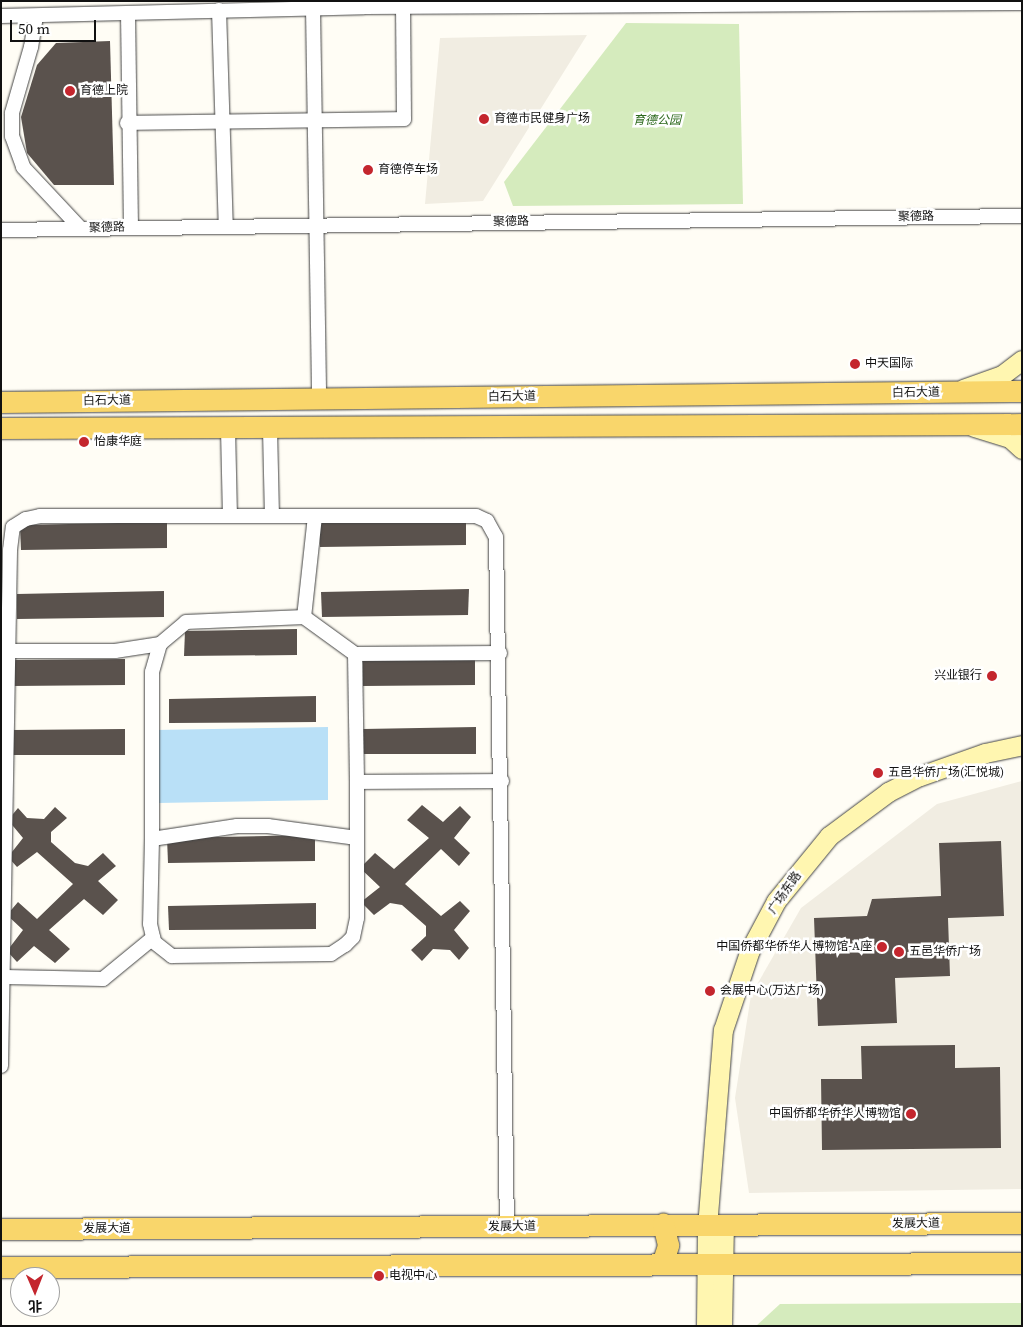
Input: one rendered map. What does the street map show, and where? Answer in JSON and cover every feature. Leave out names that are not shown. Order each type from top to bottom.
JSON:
[{"type":"main road","points":[[953,392],[1002,375],[1022,360]]},
{"type":"main road","name":"白石大道","points":[[1,402],[1022,391]]},
{"type":"main road","points":[[961,422],[1010,438],[1022,449]]},
{"type":"main road","points":[[1,428],[270,429],[961,422],[1022,424]]},
{"type":"main road","name":"广场东路","points":[[714,1263],[723,1030],[747,958],[776,901],[829,836],[888,792],[920,776],[976,756],[1022,745]]},
{"type":"main road","name":"发展大道","points":[[1,1229],[1022,1223]]},
{"type":"main road","points":[[662,1264],[668,1245],[663,1224]]},
{"type":"main road","points":[[706,1326],[714,1263]]},
{"type":"main road","points":[[714,1263],[722,1326]]},
{"type":"main road","points":[[1,1267],[1022,1263]]},
{"type":"street","points":[[1,16],[219,10],[258,5],[313,8],[363,4],[403,8],[1022,3]]},
{"type":"street","points":[[313,8],[316,120],[315,224],[318,399]]},
{"type":"street","points":[[127,122],[404,120],[403,8]]},
{"type":"street","points":[[219,10],[226,227]]},
{"type":"street","points":[[128,13],[127,122],[131,228]]},
{"type":"street","points":[[36,16],[31,47],[12,113],[12,136],[23,167],[81,229]]},
{"type":"street","name":"聚德路","points":[[1,230],[315,224],[1022,216]]},
{"type":"street","points":[[228,429],[230,516]]},
{"type":"street","points":[[270,429],[272,516]]},
{"type":"street","points":[[1,1066],[5,977],[10,550],[13,527],[18,522],[40,516],[476,516],[486,521],[496,537],[500,652],[507,1227]]},
{"type":"street","points":[[304,617],[315,516]]},
{"type":"street","points":[[10,651],[115,651],[160,644],[186,622],[304,617],[355,654],[500,652]]},
{"type":"street","points":[[160,644],[152,672],[153,938],[158,948],[172,956],[247,957],[336,952],[354,937],[357,838],[355,654]]},
{"type":"street","points":[[357,782],[502,781]]},
{"type":"street","points":[[152,839],[237,826],[268,826],[357,838]]},
{"type":"street","points":[[5,977],[103,979],[153,938]]},
{"type":"green space","name":"育德公园","points":[[626,23],[739,24],[743,204],[513,206],[504,182]]},
{"type":"green space","points":[[1022,1303],[1022,1326],[756,1326],[780,1304]]},
{"type":"shaded area","name":"育德市民健身广场","points":[[587,35],[483,201],[425,204],[440,38]]},
{"type":"shaded area","name":"五邑华侨广场","points":[[1022,781],[1022,1189],[749,1193],[735,1098],[751,995],[801,908],[937,804]]},
{"type":"water","points":[[328,727],[328,800],[158,803],[156,730]]},
{"type":"building","name":"育德上院","points":[[110,41],[114,185],[54,185],[27,153],[21,117],[37,65],[56,43]]},
{"type":"building","points":[[466,519],[466,545],[320,547],[319,523]]},
{"type":"building","points":[[167,522],[167,548],[21,550],[20,525]]},
{"type":"building","points":[[469,589],[468,615],[322,617],[321,592]]},
{"type":"building","points":[[164,591],[164,617],[17,619],[17,594]]},
{"type":"building","points":[[297,629],[297,655],[184,656],[185,631]]},
{"type":"building","points":[[125,659],[125,685],[13,686],[13,660]]},
{"type":"building","points":[[475,659],[475,685],[363,686],[363,660]]},
{"type":"building","points":[[316,696],[316,722],[169,723],[169,699]]},
{"type":"building","points":[[476,727],[476,754],[363,754],[363,729]]},
{"type":"building","points":[[125,729],[125,755],[12,755],[12,730]]},
{"type":"building","points":[[422,805],[443,822],[460,806],[471,817],[454,838],[470,853],[459,866],[441,849],[405,884],[441,916],[460,901],[470,911],[454,930],[469,948],[459,960],[450,950],[433,949],[422,961],[411,950],[426,936],[426,926],[402,905],[390,903],[374,915],[361,902],[380,887],[360,868],[375,853],[394,869],[429,838],[407,820]]},
{"type":"building","points":[[55,807],[67,818],[51,832],[51,842],[75,863],[88,866],[103,853],[116,866],[98,881],[118,900],[103,915],[84,899],[49,930],[70,949],[55,963],[34,946],[17,962],[7,951],[23,930],[7,915],[18,902],[37,919],[73,884],[37,852],[17,867],[8,857],[23,838],[8,820],[18,808],[27,818],[44,819]]},
{"type":"building","points":[[315,835],[315,861],[168,863],[167,838]]},
{"type":"building","name":"中国侨都华侨华人博物馆-A座","points":[[1001,841],[1004,916],[948,918],[950,976],[895,978],[897,1023],[818,1026],[814,918],[867,916],[872,899],[941,896],[939,843]]},
{"type":"building","points":[[316,903],[316,929],[169,930],[168,906]]},
{"type":"building","name":"中国侨都华侨华人博物馆","points":[[955,1045],[955,1068],[1000,1067],[1001,1148],[822,1150],[821,1079],[862,1079],[861,1046]]},
{"type":"place","name":"育德上院","points":[[70,91]]},
{"type":"place","name":"育德市民健身广场","points":[[484,119]]},
{"type":"place","name":"育德停车场","points":[[368,170]]},
{"type":"place","name":"中天国际","points":[[855,364]]},
{"type":"place","name":"怡康华庭","points":[[84,442]]},
{"type":"place","name":"兴业银行","points":[[992,676]]},
{"type":"place","name":"五邑华侨广场(汇悦城)","points":[[878,773]]},
{"type":"place","name":"中国侨都华侨华人博物馆-A座","points":[[882,947]]},
{"type":"place","name":"五邑华侨广场","points":[[899,952]]},
{"type":"place","name":"会展中心(万达广场)","points":[[710,991]]},
{"type":"place","name":"中国侨都华侨华人博物馆","points":[[911,1114]]},
{"type":"place","name":"电视中心","points":[[379,1276]]}]
